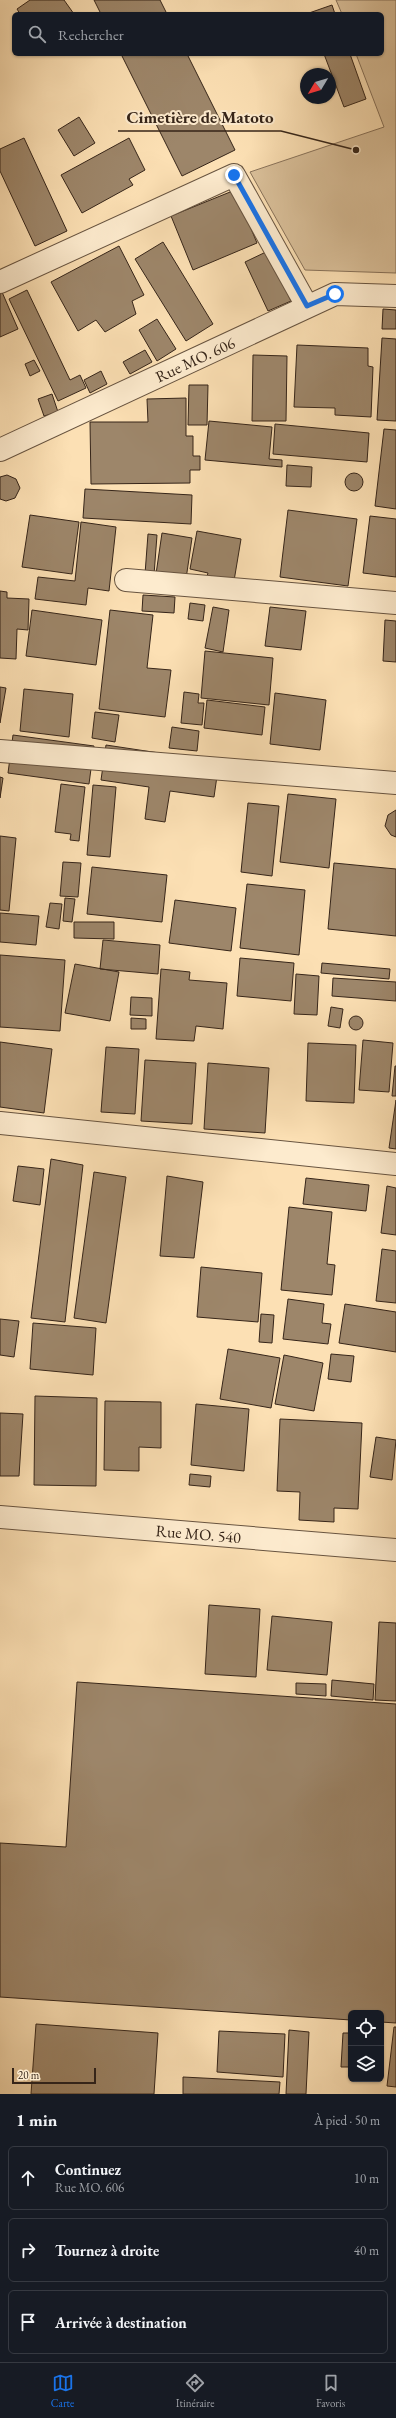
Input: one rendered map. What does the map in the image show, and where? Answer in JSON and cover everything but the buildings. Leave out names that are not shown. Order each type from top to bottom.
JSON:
[{"type":"street","points":[[0,282],[234,175],[307,306]]},
{"type":"street","name":"Rue MO. 606","points":[[0,450],[335,294],[396,296]]},
{"type":"street","points":[[126,580],[396,603]]},
{"type":"street","points":[[0,750],[396,783]]},
{"type":"street","points":[[0,1123],[396,1164]]},
{"type":"street","name":"Rue MO. 540","points":[[0,1517],[396,1550]]},
{"type":"shaded area","points":[[336,0],[396,0],[396,273],[305,270],[250,172],[384,127],[357,56],[384,56],[384,12],[341,12]]},
{"type":"place","name":"Cimetière de Matoto","points":[[356,150]]},
{"type":"route","points":[[234,175],[307,306],[335,294]]}]
